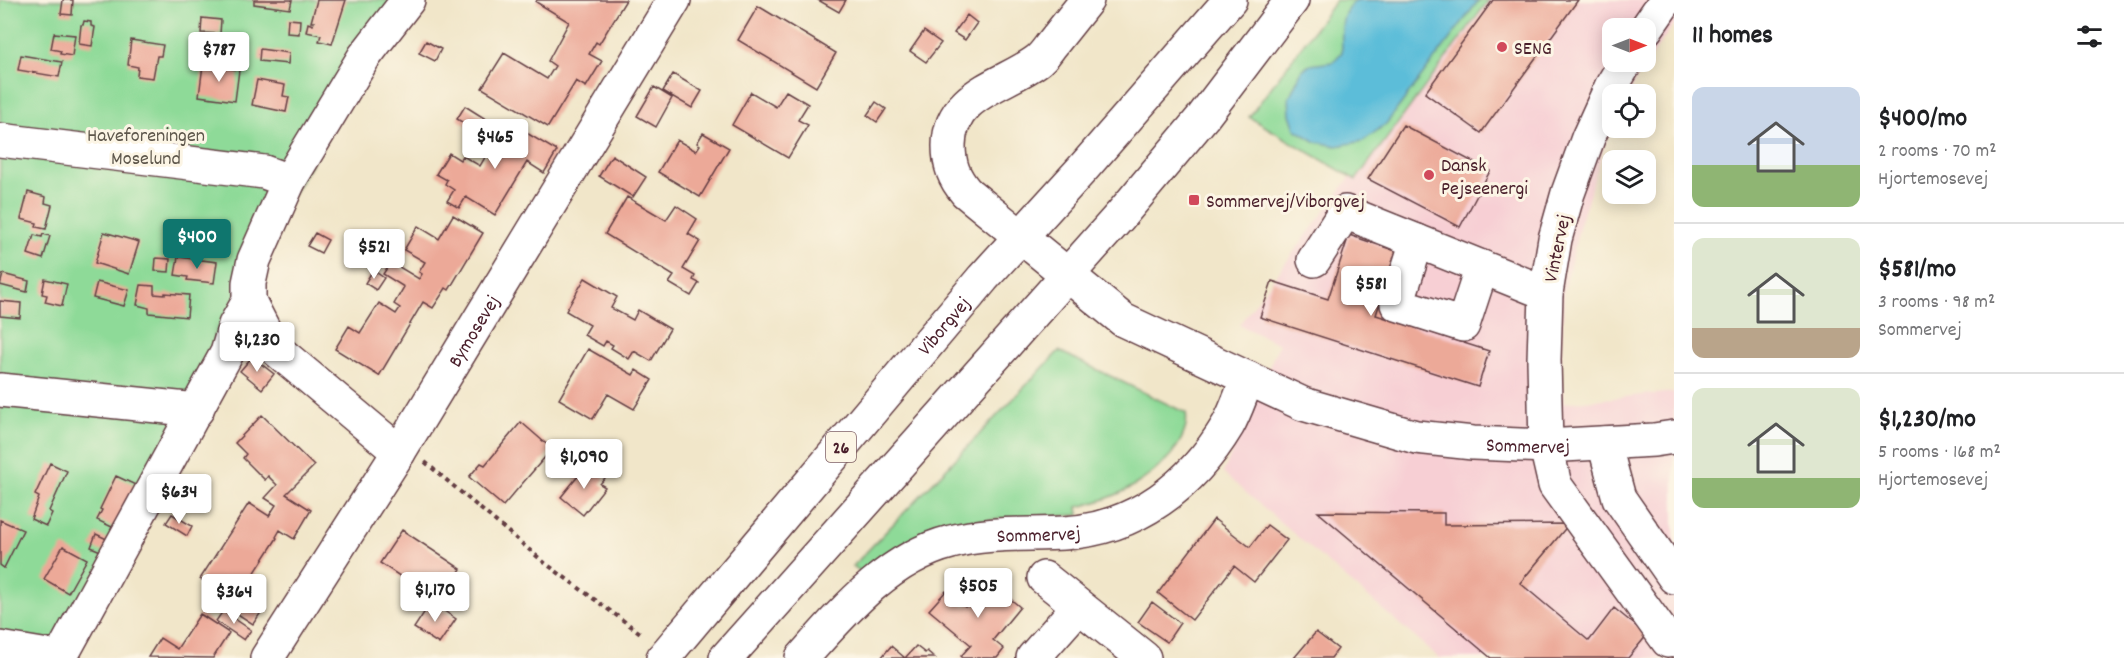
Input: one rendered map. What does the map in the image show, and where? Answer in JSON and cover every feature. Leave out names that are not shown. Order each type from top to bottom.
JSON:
[{"type":"street","points":[[399,452],[272,346],[249,301],[249,283],[254,260],[289,181],[364,57],[408,0]]},
{"type":"street","name":"Bymosevej","points":[[267,658],[399,452],[674,0]]},
{"type":"street","name":"Sommervej","points":[[1087,0],[1039,60],[977,94],[959,111],[949,134],[949,157],[955,179],[966,192],[1123,320],[1303,404],[1416,437],[1473,443],[1546,446],[1674,437]]},
{"type":"street","name":"Viborgvej","points":[[665,656],[983,278],[1230,0]]},
{"type":"street","points":[[726,658],[1120,216],[1203,117],[1292,0]]},
{"type":"street","name":"Vintervej","points":[[1620,72],[1588,138],[1555,239],[1546,293],[1544,360],[1546,446],[1555,485],[1668,641]]},
{"type":"street","points":[[0,140],[264,172],[289,181]]},
{"type":"street","points":[[1314,260],[1345,212],[1546,293]]},
{"type":"street","points":[[1417,241],[1397,304],[1463,325],[1482,267]]},
{"type":"street","points":[[0,648],[60,658],[197,410],[227,353],[235,325],[249,301]]},
{"type":"street","name":"Sommervej","points":[[802,658],[874,584],[898,566],[921,554],[950,542],[977,537],[1085,530],[1128,519],[1147,509],[1175,489],[1205,459],[1229,423],[1248,378]]},
{"type":"street","points":[[0,390],[197,410]]},
{"type":"street","points":[[1604,443],[1619,498],[1674,577]]},
{"type":"street","points":[[1044,578],[1144,658]]},
{"type":"street","points":[[1033,658],[1078,607]]},
{"type":"path","points":[[399,452],[423,460],[545,563],[665,656]]},
{"type":"shaded area","points":[[1483,0],[1674,0],[1674,24],[1656,49],[1656,18],[1602,18],[1602,72],[1640,72],[1634,84],[1602,84],[1602,138],[1608,138],[1602,150],[1580,224],[1564,291],[1561,371],[1564,403],[1674,392],[1674,658],[1439,658],[1223,473],[1279,344],[1239,325]]},
{"type":"green space","name":"Haveforeningen Moselund","points":[[0,0],[408,0],[254,260],[60,658],[0,658]]},
{"type":"green space","points":[[1336,0],[1489,0],[1356,180],[1249,117]]},
{"type":"green space","points":[[1059,351],[1186,413],[1183,435],[1163,464],[1128,489],[1100,501],[1078,507],[1079,515],[966,521],[938,527],[887,553],[861,572],[853,566]]},
{"type":"water","points":[[1357,0],[1479,0],[1386,124],[1363,141],[1337,146],[1316,142],[1295,129],[1290,114],[1289,98],[1302,70],[1310,65],[1333,62],[1342,52],[1342,23],[1347,11]]},
{"type":"building","points":[[63,0],[73,0],[72,15],[61,14]]},
{"type":"building","points":[[254,0],[292,0],[290,9],[254,4]]},
{"type":"building","points":[[317,0],[346,0],[332,44],[319,41],[321,35],[306,32],[308,23],[313,25],[314,22],[311,22]]},
{"type":"building","points":[[537,0],[626,0],[599,44],[596,42],[589,54],[602,61],[586,87],[576,81],[548,127],[482,88],[504,53],[547,79],[555,66],[548,61],[569,22],[536,2]]},
{"type":"building","points":[[818,0],[846,0],[839,12]]},
{"type":"building","name":"SENG","points":[[1493,0],[1578,0],[1481,133],[1425,93]]},
{"type":"building","points":[[758,6],[836,53],[816,87],[738,40]]},
{"type":"building","points":[[967,15],[977,23],[965,40],[954,33]]},
{"type":"building","points":[[202,18],[221,20],[220,34],[201,33]]},
{"type":"building","points":[[288,19],[300,20],[299,34],[287,33]]},
{"type":"building","points":[[84,21],[91,22],[91,26],[95,27],[92,46],[79,44],[81,25]]},
{"type":"building","points":[[924,31],[941,43],[926,62],[910,51]]},
{"type":"building","points":[[54,33],[75,35],[72,56],[60,54],[61,51],[51,49]]},
{"type":"building","points":[[201,36],[230,39],[229,45],[225,45],[224,51],[199,48]]},
{"type":"building","points":[[131,40],[163,45],[161,56],[157,56],[153,78],[137,76],[138,67],[128,65]]},
{"type":"building","points":[[426,41],[441,49],[435,61],[419,53]]},
{"type":"building","points":[[260,49],[289,53],[288,64],[259,61]]},
{"type":"building","points":[[21,55],[62,62],[59,77],[18,70]]},
{"type":"building","points":[[203,65],[239,70],[235,101],[199,96]]},
{"type":"building","points":[[673,74],[702,91],[692,108],[663,91]]},
{"type":"building","points":[[257,80],[285,85],[283,96],[289,97],[286,112],[252,105]]},
{"type":"building","points":[[654,87],[672,98],[656,127],[637,116]]},
{"type":"building","points":[[786,91],[808,104],[798,120],[808,125],[788,158],[732,125],[751,92],[776,107]]},
{"type":"building","points":[[876,102],[886,109],[877,122],[867,115]]},
{"type":"building","points":[[465,106],[492,123],[484,136],[457,119]]},
{"type":"building","name":"Dansk Pejseenergi","points":[[1403,125],[1490,171],[1460,227],[1368,179]]},
{"type":"building","points":[[503,127],[516,135],[520,129],[557,151],[544,173],[527,162],[495,215],[466,197],[459,208],[447,201],[454,190],[445,184],[447,180],[436,174],[449,153],[460,160],[463,156],[480,166]]},
{"type":"building","points":[[703,133],[729,148],[700,197],[658,172],[677,140],[696,151],[700,145],[697,143]]},
{"type":"building","points":[[612,155],[646,177],[633,197],[599,176]]},
{"type":"building","points":[[28,192],[46,197],[45,203],[52,205],[46,229],[36,227],[37,223],[21,219]]},
{"type":"building","points":[[627,197],[666,220],[676,205],[697,219],[688,234],[700,241],[683,269],[695,276],[693,280],[699,283],[691,296],[669,283],[674,276],[605,234]]},
{"type":"building","points":[[453,215],[483,233],[449,290],[446,288],[433,308],[423,302],[379,376],[335,349],[349,326],[360,333],[379,303],[396,314],[400,308],[394,304],[404,287],[383,274],[391,262],[419,279],[422,274],[419,272],[425,262],[404,250],[418,226],[439,239]]},
{"type":"building","points":[[104,232],[139,242],[129,274],[95,263]]},
{"type":"building","points":[[315,233],[328,240],[321,253],[307,246]]},
{"type":"building","points":[[43,234],[50,236],[43,259],[28,254],[34,235],[42,237]]},
{"type":"building","points":[[1349,235],[1396,251],[1376,315],[1489,351],[1478,387],[1260,317],[1272,281],[1328,299]]},
{"type":"building","points":[[178,257],[217,262],[214,283],[187,280],[188,277],[175,275]]},
{"type":"building","points":[[156,258],[170,259],[169,272],[155,271]]},
{"type":"building","points":[[373,270],[384,278],[376,290],[365,283]]},
{"type":"building","points":[[3,274],[29,281],[27,292],[0,285]]},
{"type":"building","points":[[585,278],[617,297],[611,308],[633,320],[638,310],[670,329],[651,361],[634,351],[629,359],[611,348],[613,345],[606,341],[603,346],[584,335],[590,325],[566,311]]},
{"type":"building","points":[[45,279],[67,284],[62,306],[45,302],[47,295],[42,294]]},
{"type":"building","points":[[97,282],[129,290],[124,306],[93,298]]},
{"type":"building","points":[[141,285],[154,286],[154,294],[189,295],[187,317],[149,313],[149,308],[137,305]]},
{"type":"building","points":[[0,301],[21,303],[20,318],[0,316]]},
{"type":"building","points":[[588,349],[633,375],[636,370],[652,380],[634,409],[608,394],[593,419],[559,399]]},
{"type":"building","points":[[252,357],[274,374],[262,389],[240,371]]},
{"type":"building","points":[[262,415],[314,466],[286,494],[311,510],[294,539],[280,530],[236,602],[200,579],[249,503],[269,516],[276,505],[265,498],[277,485],[268,476],[265,480],[243,458],[246,454],[235,443]]},
{"type":"building","points":[[521,422],[552,449],[503,506],[469,477],[481,463],[485,465]]},
{"type":"building","points":[[50,463],[67,471],[49,511],[52,513],[46,526],[31,519],[39,497],[35,495]]},
{"type":"building","points":[[593,467],[605,478],[600,484],[605,487],[583,515],[561,497],[583,470],[588,474]]},
{"type":"building","points":[[116,476],[140,487],[114,528],[97,520]]},
{"type":"building","points":[[1318,512],[1444,513],[1444,525],[1569,524],[1520,583],[1589,641],[1614,608],[1647,635],[1628,658],[1491,658]]},
{"type":"building","points":[[172,514],[192,526],[187,536],[166,523]]},
{"type":"building","points":[[1214,519],[1250,547],[1267,525],[1287,540],[1254,582],[1234,566],[1192,620],[1158,593]]},
{"type":"building","points":[[0,520],[23,530],[4,568],[0,565]]},
{"type":"building","points":[[402,530],[461,569],[451,584],[458,589],[451,600],[444,595],[439,602],[380,563]]},
{"type":"building","points":[[96,534],[109,540],[103,552],[91,547]]},
{"type":"building","points":[[63,546],[87,559],[68,593],[44,579]]},
{"type":"building","points":[[988,580],[1020,607],[993,640],[1004,649],[997,658],[963,658],[961,656],[971,645],[929,610],[946,591],[965,607]]},
{"type":"building","points":[[245,599],[262,611],[253,624],[236,613]]},
{"type":"building","points":[[431,602],[456,619],[439,644],[414,628]]},
{"type":"building","points":[[1152,602],[1180,623],[1167,642],[1138,622]]},
{"type":"building","points":[[223,611],[251,630],[244,640],[216,621]]},
{"type":"building","points":[[200,614],[229,633],[213,658],[148,657],[160,638],[177,649]]},
{"type":"building","points":[[1316,632],[1338,649],[1331,658],[1294,658]]},
{"type":"building","points":[[891,646],[905,658],[881,658]]},
{"type":"building","points":[[916,646],[925,653],[927,651],[935,658],[905,658]]},
{"type":"place","name":"SENG","points":[[1502,47]]},
{"type":"place","name":"Dansk Pejseenergi","points":[[1429,175]]},
{"type":"place","name":"Sommervej/Viborgvej","points":[[1194,200]]}]
